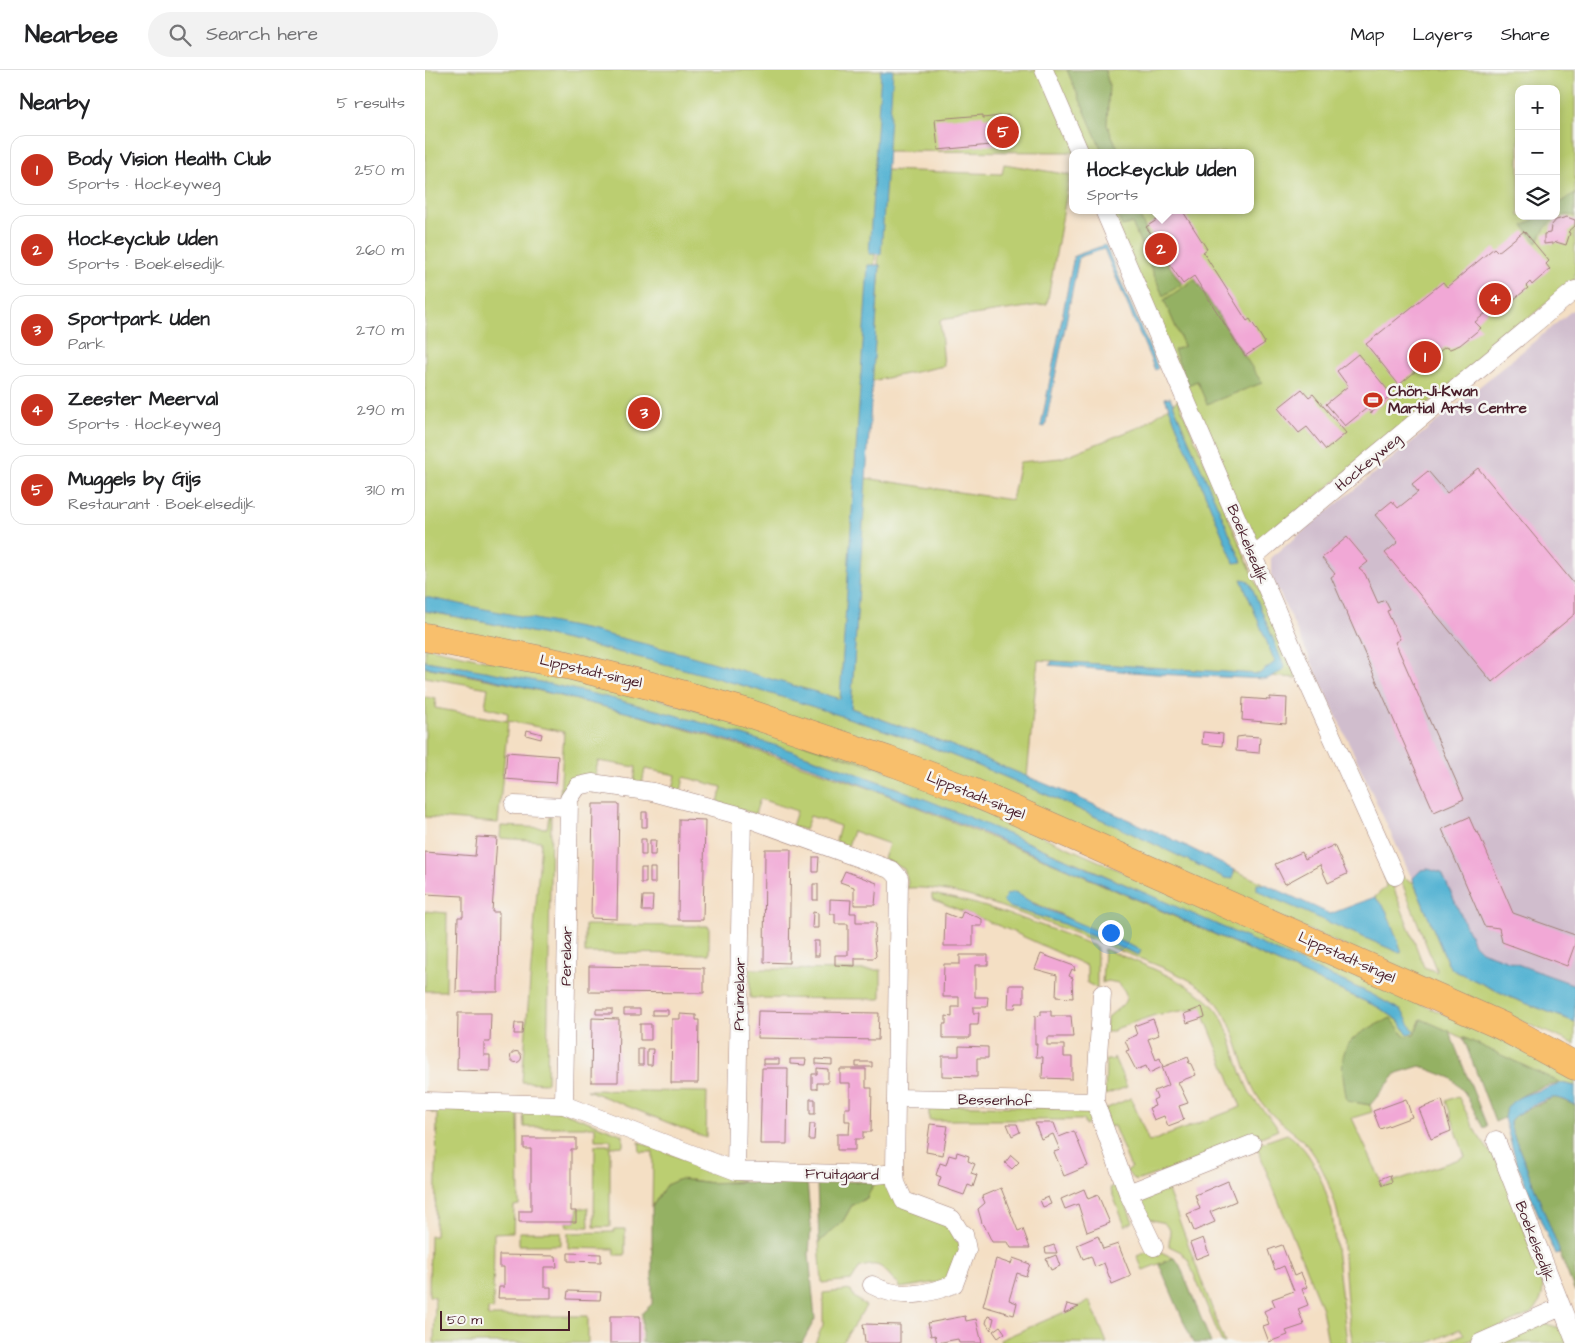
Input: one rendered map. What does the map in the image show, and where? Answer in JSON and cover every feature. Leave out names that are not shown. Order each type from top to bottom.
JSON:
[{"type":"main road","name":"Lippstadt-singel","points":[[425,637],[549,661],[656,687],[745,712],[887,760],[1031,817],[1502,1026],[1575,1066]]},
{"type":"main road","name":"Lippstadt-singel","points":[[1502,1026],[1575,1049]]},
{"type":"street","points":[[1044,70],[1078,149]]},
{"type":"street","name":"Boekelsedijk","points":[[1106,214],[1253,557],[1395,876]]},
{"type":"street","name":"Hockeyweg","points":[[1253,557],[1575,290]]},
{"type":"street","name":"Perelaar","points":[[564,1104],[569,799],[578,786],[592,783],[653,792],[742,816]]},
{"type":"street","points":[[515,805],[569,807]]},
{"type":"street","name":"Fruitgaard","points":[[425,1101],[564,1104],[736,1171],[867,1175],[895,1173],[899,878],[892,870],[742,816]]},
{"type":"street","name":"Pruimelaar","points":[[736,1171],[742,816]]},
{"type":"street","points":[[1102,994],[1095,1102],[1128,1193],[1154,1247]]},
{"type":"street","name":"Bessenhof","points":[[896,1098],[1095,1102]]},
{"type":"street","name":"Boekelsedijk","points":[[1496,1140],[1575,1341]]},
{"type":"street","points":[[1128,1193],[1252,1144]]},
{"type":"street","points":[[872,1285],[886,1293],[902,1296],[940,1289],[955,1284],[967,1250],[964,1234],[961,1234],[952,1219],[904,1200],[896,1183],[895,1173]]},
{"type":"street","points":[[1480,1343],[1561,1307]]},
{"type":"shaded area","points":[[1575,308],[1575,1031],[1459,980],[1271,575],[1271,558]]},
{"type":"green space","points":[[425,70],[1575,70],[1575,279],[1256,548],[1108,214],[1254,214],[1254,149],[1069,149],[1069,152],[883,151],[842,702],[425,601]]},
{"type":"green space","points":[[1067,70],[1105,70],[1109,85],[1107,125],[1118,149],[1101,149]]},
{"type":"green space","points":[[1004,164],[1069,175],[1047,304],[940,320],[944,366],[872,381],[884,170],[1002,174]]},
{"type":"green space","points":[[1575,193],[1575,216],[1560,217],[1560,202]]},
{"type":"green space","points":[[1117,214],[1139,214],[1149,237],[1182,284],[1163,296],[1132,223],[1122,226]]},
{"type":"green space","points":[[1533,220],[1554,220],[1543,231],[1537,243],[1523,226]]},
{"type":"green space","points":[[1195,279],[1262,383],[1207,404],[1197,381],[1188,385],[1174,350],[1184,346],[1164,300]]},
{"type":"green space","points":[[1178,400],[1297,678],[1038,660],[1027,777],[943,742],[851,708],[865,478],[1012,500],[1020,462],[1061,458],[1142,426]]},
{"type":"green space","points":[[425,611],[541,634],[656,661],[770,693],[881,729],[1012,780],[1225,878],[1236,872],[1234,870],[1265,884],[1319,917],[1400,953],[1386,910],[1375,897],[1386,887],[1382,858],[1424,967],[1437,972],[1399,875],[1414,883],[1448,964],[1453,970],[1512,998],[1575,1022],[1575,1044],[1367,956],[1092,833],[425,627]]},
{"type":"green space","points":[[425,647],[668,700],[915,780],[1575,1072],[1575,1086],[1561,1083],[1421,1019],[1414,1035],[1404,1036],[1347,1101],[1370,1105],[1372,1112],[1352,1118],[1383,1185],[1465,1157],[1446,1101],[1458,1096],[1477,1134],[1505,1173],[1543,1284],[1542,1297],[1539,1303],[1532,1313],[1464,1343],[1442,1343],[1464,1334],[1460,1329],[1428,1343],[1353,1343],[1347,1307],[1341,1233],[1338,1215],[1327,1181],[1320,1164],[1310,1149],[1298,1136],[1274,1117],[1262,1103],[1248,1077],[1229,1022],[1213,998],[1194,983],[1171,971],[1055,926],[961,894],[934,889],[907,888],[908,881],[904,869],[884,859],[889,844],[853,831],[848,846],[836,841],[840,826],[810,816],[805,830],[792,826],[797,811],[760,799],[755,814],[718,802],[722,787],[684,777],[681,792],[673,790],[676,775],[645,769],[642,784],[634,782],[636,767],[598,761],[595,776],[576,776],[567,784],[563,796],[560,796],[564,732],[508,721],[498,823],[425,817],[425,697],[436,699],[435,708],[507,721],[508,713],[485,707],[488,688],[425,677],[425,667],[520,686],[630,713],[742,746],[875,790],[1058,865],[1378,1007],[1398,1020],[1405,1030],[1402,1011],[1371,994],[1093,870],[894,787],[798,753],[588,694],[425,661]],"holes":[[[1015,892],[1020,897],[1058,913],[1136,954],[1061,923],[1009,907]]]},
{"type":"green space","points":[[549,816],[551,816],[547,1083],[522,1082],[541,841],[500,838],[501,826],[547,828]]},
{"type":"green space","points":[[932,894],[995,910],[1097,947],[1097,988],[1087,983],[1087,966],[1009,930],[932,899]]},
{"type":"green space","points":[[425,911],[447,913],[446,991],[425,991]]},
{"type":"green space","points":[[585,925],[709,926],[709,954],[585,953]]},
{"type":"green space","points":[[1104,949],[1168,976],[1200,994],[1212,1005],[1221,1016],[1225,1025],[1249,1091],[1278,1130],[1136,1181],[1126,1171],[1131,1168],[1114,1126],[1108,1127],[1105,1109],[1131,1098],[1149,1142],[1241,1107],[1201,1008],[1155,1015],[1115,1029],[1114,1032],[1106,1032],[1107,1019],[1123,1004],[1126,1000],[1126,995],[1118,983],[1108,981],[1102,983]]},
{"type":"green space","points":[[750,969],[881,970],[881,999],[750,998]]},
{"type":"green space","points":[[1391,1018],[1404,1036],[1414,1035],[1421,1019],[1449,1031],[1487,1126],[1483,1128],[1465,1093],[1451,1078],[1420,1066],[1397,1073],[1370,1105],[1347,1101],[1342,1069],[1346,1048],[1361,1033]]},
{"type":"green space","points":[[1463,1037],[1561,1084],[1535,1090],[1518,1098],[1511,1104],[1504,1118],[1495,1122]]},
{"type":"green space","points":[[1114,1057],[1127,1087],[1105,1095],[1106,1060],[1113,1060]]},
{"type":"green space","points":[[587,1090],[707,1092],[706,1138]]},
{"type":"green space","points":[[1555,1097],[1575,1105],[1575,1292],[1510,1126],[1511,1117]]},
{"type":"green space","points":[[929,1105],[1082,1108],[1093,1121],[1085,1125],[1083,1120],[929,1120]]},
{"type":"green space","points":[[432,1108],[518,1108],[519,1205],[514,1206],[513,1232],[494,1233],[493,1310],[488,1309],[488,1316],[588,1316],[588,1343],[434,1343],[435,1297],[429,1296],[430,1236],[435,1236],[437,1113],[431,1113]]},
{"type":"green space","points":[[523,1108],[558,1110],[623,1135],[623,1146],[610,1147],[610,1227],[594,1227],[595,1145],[611,1145],[611,1140],[595,1140],[595,1127],[524,1127]]},
{"type":"green space","points":[[1287,1134],[1304,1149],[1311,1159],[1321,1180],[1332,1213],[1347,1343],[1328,1343],[1322,1309],[1256,1145]]},
{"type":"green space","points":[[639,1142],[743,1181],[712,1183],[691,1180],[666,1185],[652,1207],[653,1152],[640,1152]]},
{"type":"green space","points":[[680,1179],[712,1183],[807,1181],[811,1226],[809,1254],[815,1319],[802,1343],[642,1343],[642,1313],[652,1304],[652,1207],[666,1185]]},
{"type":"green space","points":[[817,1181],[874,1182],[867,1198],[852,1205],[843,1221],[819,1242]]},
{"type":"green space","points":[[874,1182],[885,1183],[932,1213],[954,1233],[959,1244],[960,1255],[956,1266],[945,1281],[900,1288],[882,1268],[871,1265],[859,1268],[852,1280],[822,1283],[819,1242],[843,1221],[852,1205],[867,1198]]},
{"type":"green space","points":[[1118,1185],[1133,1222],[1125,1226],[1110,1188]]},
{"type":"green space","points":[[1166,1185],[1225,1343],[1222,1343],[1188,1260],[1181,1252],[1169,1246],[1170,1230],[1164,1223],[1149,1219],[1141,1201],[1144,1196]]},
{"type":"green space","points":[[578,1208],[588,1208],[589,1227],[567,1227],[566,1222],[576,1222]]},
{"type":"green space","points":[[614,1229],[625,1229],[625,1255],[614,1255],[614,1249],[568,1248],[568,1233],[614,1232]]},
{"type":"green space","points":[[519,1232],[561,1232],[561,1245],[519,1245]]},
{"type":"green space","points":[[1149,1251],[1161,1252],[1174,1258],[1143,1270],[1137,1256]]},
{"type":"green space","points":[[1174,1258],[1179,1263],[1211,1343],[1193,1343],[1159,1264]]},
{"type":"green space","points":[[851,1290],[854,1297],[866,1306],[842,1343],[815,1343],[823,1325],[823,1293]]},
{"type":"green space","points":[[1090,1301],[1107,1343],[1001,1343],[1000,1340]]},
{"type":"green space","points":[[1543,1323],[1560,1328],[1570,1343],[1493,1343]]},
{"type":"water","points":[[881,70],[893,70],[881,254],[869,254]]},
{"type":"water","points":[[1105,245],[1158,368],[1155,370],[1104,249],[1079,257],[1045,427],[1041,426],[1074,256]]},
{"type":"water","points":[[868,265],[880,265],[851,708],[943,742],[1170,838],[1234,870],[1233,879],[1225,878],[1012,780],[881,729],[770,693],[599,647],[425,611],[425,597],[589,630],[681,653],[840,699]]},
{"type":"water","points":[[1170,397],[1242,562],[1234,563],[1165,398]]},
{"type":"water","points":[[1241,579],[1247,580],[1251,585],[1284,666],[1282,671],[1267,679],[1156,674],[1050,665],[1052,661],[1259,674],[1275,662]]},
{"type":"water","points":[[425,661],[485,671],[603,696],[721,728],[893,787],[1129,886],[1371,994],[1402,1011],[1414,1032],[1408,1034],[1398,1020],[1378,1007],[978,830],[880,791],[798,762],[715,736],[528,688],[425,667]]},
{"type":"water","points":[[1428,869],[1442,873],[1474,944],[1481,951],[1575,985],[1575,1022],[1512,998],[1453,970],[1448,964],[1414,883],[1413,878],[1421,870]]},
{"type":"water","points":[[1257,884],[1265,884],[1330,914],[1375,897],[1386,910],[1402,952],[1400,953],[1268,896],[1257,890]]},
{"type":"water","points":[[1015,892],[1034,904],[1141,950],[1139,955],[1061,923],[1009,907],[1003,901],[1007,894]]},
{"type":"water","points":[[1561,1083],[1575,1086],[1575,1105],[1561,1099],[1552,1098],[1529,1107],[1510,1121],[1510,1126],[1559,1249],[1559,1253],[1555,1254],[1516,1161],[1504,1118],[1507,1109],[1519,1098]]},
{"type":"building","points":[[983,115],[983,118],[1009,115],[1012,143],[938,150],[935,119]]},
{"type":"building","points":[[1166,214],[1185,214],[1207,249],[1203,252],[1247,321],[1250,319],[1265,343],[1245,356],[1194,276],[1183,284],[1146,227]]},
{"type":"building","points":[[1567,217],[1575,220],[1575,226],[1568,232],[1570,233],[1566,245],[1556,242],[1552,245],[1552,243],[1544,244],[1544,234],[1550,233],[1551,226],[1556,220]]},
{"type":"building","points":[[1524,231],[1549,261],[1546,264],[1550,269],[1532,285],[1530,282],[1526,286],[1528,288],[1503,308],[1500,306],[1496,310],[1493,307],[1475,322],[1481,328],[1460,345],[1450,349],[1445,347],[1399,385],[1366,344],[1443,282],[1447,287],[1494,248],[1498,252]]},
{"type":"building","points":[[1358,354],[1392,395],[1371,413],[1367,408],[1345,426],[1326,404],[1348,386],[1337,371]]},
{"type":"building","points":[[1302,389],[1309,397],[1313,394],[1346,433],[1326,450],[1307,427],[1299,433],[1278,408]]},
{"type":"building","points":[[1478,468],[1575,585],[1575,614],[1492,682],[1385,553],[1398,542],[1375,515],[1392,501],[1398,508],[1418,492],[1412,484],[1428,471],[1447,493]]},
{"type":"building","points":[[1347,537],[1368,562],[1359,569],[1365,574],[1378,603],[1385,600],[1390,610],[1387,611],[1400,639],[1395,642],[1464,799],[1434,812],[1331,577],[1335,574],[1322,558]]},
{"type":"building","points":[[1270,697],[1287,698],[1286,724],[1242,720],[1243,698],[1270,700]]},
{"type":"building","points":[[527,730],[542,734],[541,739],[526,735]]},
{"type":"building","points":[[1203,732],[1223,734],[1222,746],[1202,744]]},
{"type":"building","points":[[1237,737],[1260,737],[1259,753],[1236,751]]},
{"type":"building","points":[[507,752],[558,756],[556,783],[505,779]]},
{"type":"building","points":[[593,804],[619,804],[617,919],[591,918]]},
{"type":"building","points":[[642,812],[647,812],[647,827],[642,827]]},
{"type":"building","points":[[1469,817],[1476,833],[1478,832],[1513,913],[1575,935],[1575,944],[1567,966],[1502,942],[1499,928],[1484,926],[1442,829]]},
{"type":"building","points":[[679,819],[705,820],[703,920],[678,920]]},
{"type":"building","points":[[477,837],[497,838],[492,912],[499,912],[498,992],[456,992],[458,917],[463,917],[463,896],[425,894],[425,852],[475,856]]},
{"type":"building","points":[[641,839],[646,839],[646,855],[641,855]]},
{"type":"building","points":[[650,840],[656,840],[655,855],[650,855]]},
{"type":"building","points":[[1334,845],[1347,874],[1328,883],[1320,865],[1285,884],[1275,864],[1302,852],[1305,859]]},
{"type":"building","points":[[765,849],[791,849],[789,963],[764,962]]},
{"type":"building","points":[[813,857],[819,857],[818,872],[813,872]]},
{"type":"building","points":[[641,868],[646,868],[646,883],[641,883]]},
{"type":"building","points":[[650,868],[655,868],[655,883],[650,883]]},
{"type":"building","points":[[845,871],[877,883],[875,905],[854,905],[854,887],[840,882]]},
{"type":"building","points":[[813,884],[818,884],[818,900],[813,900]]},
{"type":"building","points":[[643,896],[653,896],[652,911],[642,911]]},
{"type":"building","points":[[830,899],[851,900],[850,913],[856,913],[856,922],[874,922],[876,925],[874,940],[876,956],[874,958],[855,958],[855,966],[835,965],[835,955],[848,955],[848,924],[835,924],[835,914],[830,914]]},
{"type":"building","points":[[963,911],[982,919],[982,926],[973,926],[973,946],[944,946],[945,913],[960,919]]},
{"type":"building","points":[[813,912],[818,913],[818,928],[812,928]]},
{"type":"building","points":[[814,941],[819,941],[819,956],[814,956]]},
{"type":"building","points":[[1041,954],[1074,966],[1075,971],[1072,969],[1069,976],[1073,978],[1073,998],[1056,997],[1057,975],[1035,969]]},
{"type":"building","points":[[960,955],[988,955],[988,965],[975,965],[975,997],[988,997],[987,1007],[973,1007],[973,1013],[979,1013],[978,1025],[970,1025],[970,1038],[943,1038],[943,1024],[946,1024],[946,1016],[952,1017],[952,1007],[959,1007],[959,997],[943,997],[944,964],[960,964]]},
{"type":"building","points":[[589,966],[704,968],[704,993],[589,992]]},
{"type":"building","points":[[1009,985],[1024,985],[1024,1003],[1016,1003],[1015,1008],[1008,1008]]},
{"type":"building","points":[[1202,1007],[1205,1017],[1187,1023],[1184,1014]]},
{"type":"building","points":[[596,1009],[612,1009],[612,1014],[596,1014]]},
{"type":"building","points":[[624,1009],[640,1009],[640,1015],[624,1015]]},
{"type":"building","points":[[652,1010],[668,1010],[668,1015],[652,1015]]},
{"type":"building","points":[[758,1011],[879,1013],[878,1040],[757,1038]]},
{"type":"building","points":[[1041,1011],[1051,1011],[1051,1016],[1071,1016],[1073,1037],[1047,1037],[1047,1045],[1064,1045],[1064,1057],[1072,1057],[1072,1079],[1042,1078],[1043,1057],[1036,1057],[1037,1044],[1035,1044],[1035,1016],[1041,1015]]},
{"type":"building","points":[[458,1013],[491,1013],[490,1042],[484,1042],[484,1055],[490,1055],[490,1071],[457,1070]]},
{"type":"building","points":[[680,1014],[696,1015],[696,1020],[699,1020],[698,1083],[671,1083],[672,1019],[680,1019]]},
{"type":"building","points":[[592,1018],[619,1019],[618,1082],[591,1082]]},
{"type":"building","points":[[1153,1019],[1159,1035],[1148,1039],[1156,1060],[1160,1058],[1163,1067],[1188,1057],[1190,1062],[1188,1062],[1191,1064],[1196,1075],[1178,1082],[1188,1103],[1179,1106],[1184,1120],[1168,1126],[1164,1116],[1154,1120],[1149,1108],[1155,1106],[1153,1100],[1157,1098],[1154,1091],[1169,1085],[1162,1067],[1149,1073],[1146,1066],[1136,1070],[1126,1051],[1129,1050],[1125,1040],[1137,1035],[1134,1026]]},
{"type":"building","points":[[515,1023],[523,1023],[522,1034],[514,1034]]},
{"type":"building","points":[[640,1024],[651,1024],[651,1040],[640,1040]]},
{"type":"building","points":[[959,1046],[988,1047],[988,1058],[977,1058],[977,1077],[942,1076],[942,1056],[959,1056]]},
{"type":"building","points":[[638,1049],[643,1049],[643,1065],[638,1065]]},
{"type":"building","points":[[647,1049],[653,1049],[652,1065],[647,1065]]},
{"type":"building","points":[[514,1052],[518,1052],[521,1057],[520,1061],[514,1062],[511,1059],[511,1055]]},
{"type":"building","points":[[763,1059],[779,1059],[779,1064],[763,1064]]},
{"type":"building","points":[[790,1059],[806,1059],[805,1065],[790,1064]]},
{"type":"building","points":[[816,1059],[832,1060],[832,1065],[816,1064]]},
{"type":"building","points":[[856,1062],[872,1062],[872,1067],[856,1067]]},
{"type":"building","points":[[762,1068],[788,1068],[787,1144],[760,1144]]},
{"type":"building","points":[[817,1068],[828,1069],[828,1083],[817,1083],[817,1089],[812,1089],[812,1074],[817,1074]]},
{"type":"building","points":[[840,1069],[866,1069],[866,1088],[872,1088],[871,1132],[863,1132],[863,1139],[855,1139],[855,1150],[837,1150],[837,1134],[849,1134],[850,1121],[845,1121],[845,1108],[850,1108],[850,1083],[840,1083]]},
{"type":"building","points":[[810,1099],[815,1099],[815,1114],[810,1114]]},
{"type":"building","points":[[1406,1099],[1412,1117],[1380,1129],[1373,1111]]},
{"type":"building","points":[[1442,1100],[1451,1131],[1431,1139],[1419,1109]]},
{"type":"building","points":[[1035,1123],[1054,1123],[1059,1137],[1074,1131],[1088,1166],[1064,1176],[1054,1152],[1060,1150],[1053,1134],[1041,1139]]},
{"type":"building","points":[[810,1124],[815,1124],[814,1140],[809,1140]]},
{"type":"building","points":[[930,1124],[948,1126],[943,1155],[926,1152]]},
{"type":"building","points":[[1007,1124],[1017,1124],[1020,1132],[1012,1136]]},
{"type":"building","points":[[524,1138],[576,1138],[576,1149],[571,1149],[571,1211],[576,1211],[576,1222],[519,1222],[519,1211],[531,1211],[531,1149],[524,1149]]},
{"type":"building","points":[[957,1152],[969,1156],[968,1161],[975,1164],[971,1173],[977,1175],[973,1187],[968,1185],[964,1195],[938,1186],[941,1177],[936,1175],[940,1163],[946,1165],[949,1155],[956,1157]]},
{"type":"building","points":[[1011,1155],[1019,1162],[1012,1169],[1005,1163]]},
{"type":"building","points":[[1390,1175],[1392,1182],[1383,1185],[1380,1179]]},
{"type":"building","points":[[1228,1181],[1236,1201],[1210,1212],[1215,1222],[1194,1231],[1187,1214],[1200,1209],[1195,1195]]},
{"type":"building","points":[[1001,1188],[1018,1231],[1023,1229],[1030,1248],[1011,1248],[1008,1242],[992,1242],[982,1223],[978,1209],[985,1203],[982,1196]]},
{"type":"building","points":[[1084,1189],[1088,1199],[1098,1195],[1110,1223],[1087,1232],[1078,1204],[1065,1209],[1061,1199]]},
{"type":"building","points":[[1048,1197],[1051,1204],[1043,1207],[1040,1200]]},
{"type":"building","points":[[1098,1236],[1103,1249],[1118,1244],[1131,1276],[1112,1284],[1104,1263],[1095,1267],[1091,1256],[1083,1259],[1077,1245]]},
{"type":"building","points":[[1203,1238],[1209,1254],[1196,1259],[1190,1243]]},
{"type":"building","points":[[1054,1245],[1057,1253],[1046,1253],[1045,1248]]},
{"type":"building","points":[[1282,1245],[1294,1276],[1301,1273],[1307,1287],[1302,1289],[1308,1305],[1298,1309],[1304,1325],[1286,1331],[1288,1335],[1269,1342],[1263,1326],[1269,1324],[1264,1311],[1275,1306],[1272,1299],[1294,1291],[1284,1266],[1275,1270],[1268,1250]]},
{"type":"building","points":[[568,1253],[601,1254],[601,1262],[568,1261]]},
{"type":"building","points":[[499,1255],[556,1256],[557,1267],[544,1267],[544,1287],[551,1287],[551,1298],[498,1298],[499,1287],[504,1287],[504,1267],[499,1267]]},
{"type":"building","points":[[1056,1255],[1060,1266],[1051,1270],[1046,1259]]},
{"type":"building","points":[[1013,1258],[1030,1264],[1026,1276],[1017,1273],[1009,1300],[1017,1303],[1014,1315],[983,1306],[996,1259],[1011,1264]]},
{"type":"building","points":[[568,1291],[601,1292],[600,1300],[567,1299]]},
{"type":"building","points":[[1067,1304],[1079,1307],[1064,1314]]},
{"type":"building","points":[[610,1316],[640,1316],[640,1343],[610,1343]]},
{"type":"building","points":[[965,1316],[966,1321],[976,1319],[982,1343],[959,1343],[958,1339],[937,1343],[935,1335],[931,1336],[928,1323]]},
{"type":"building","points":[[988,1316],[994,1318],[991,1330],[986,1323]]},
{"type":"building","points":[[863,1324],[900,1325],[900,1343],[865,1343]]},
{"type":"building","points":[[1000,1326],[1005,1333],[998,1338],[993,1331]]},
{"type":"place","name":"Muggels by Gijs","points":[[1003,132]]},
{"type":"place","name":"Hockeyclub Uden","points":[[1161,249]]},
{"type":"place","name":"Zeester Meerval","points":[[1495,299]]},
{"type":"place","name":"Body Vision Health Club","points":[[1425,357]]},
{"type":"place","name":"Chön-Ji-Kwan Martial Arts Centre","points":[[1373,400]]},
{"type":"place","name":"Sportpark Uden","points":[[644,413]]}]
